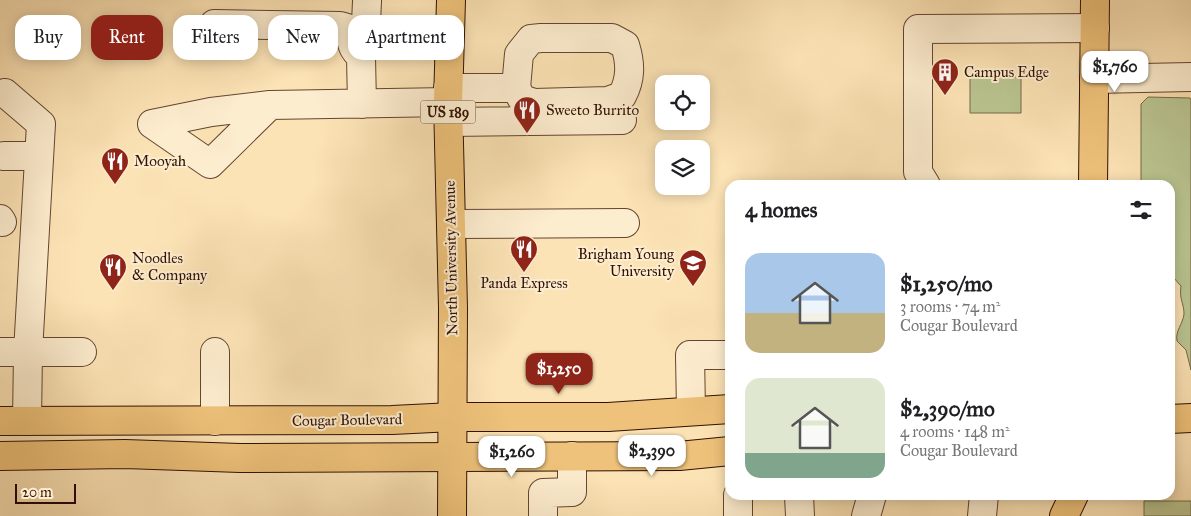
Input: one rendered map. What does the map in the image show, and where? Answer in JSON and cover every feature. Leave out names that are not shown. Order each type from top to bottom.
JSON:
[{"type":"main road","name":"North University Avenue","points":[[451,0],[448,104],[453,308],[452,516]]},
{"type":"main road","points":[[1093,180],[1095,0]]},
{"type":"main road","name":"Cougar Boulevard","points":[[0,421],[392,420],[453,417],[608,417],[725,409]]},
{"type":"main road","points":[[1175,419],[1191,418]]},
{"type":"main road","points":[[0,456],[124,454],[240,458],[679,456],[725,451]]},
{"type":"main road","points":[[1064,516],[1072,500]]},
{"type":"lane","points":[[366,15],[367,1]]},
{"type":"lane","points":[[258,25],[340,26],[347,28],[348,30]]},
{"type":"lane","points":[[923,180],[918,172],[918,29],[1095,28]]},
{"type":"lane","points":[[619,30],[634,30],[644,43],[646,56],[644,85],[622,108],[608,100],[534,103],[522,99],[516,88],[519,54],[531,39],[612,38],[619,30]]},
{"type":"lane","points":[[361,60],[362,104]]},
{"type":"lane","points":[[1094,79],[1191,77]]},
{"type":"lane","points":[[448,104],[516,88]]},
{"type":"lane","points":[[5,93],[41,124],[28,352],[27,421]]},
{"type":"lane","points":[[270,105],[210,164],[152,124],[211,112],[270,105],[448,104],[622,108]]},
{"type":"lane","points":[[4,156],[39,156]]},
{"type":"lane","points":[[451,224],[624,223]]},
{"type":"lane","points":[[0,352],[82,352]]},
{"type":"lane","points":[[215,352],[215,421]]},
{"type":"lane","points":[[679,412],[690,355],[725,355]]},
{"type":"lane","points":[[543,516],[543,493],[572,492],[572,456]]},
{"type":"lane","points":[[738,500],[738,516]]},
{"type":"lane","points":[[799,500],[800,516]]},
{"type":"lane","points":[[866,516],[871,500]]},
{"type":"lane","points":[[982,516],[984,500]]},
{"type":"green space","points":[[970,77],[1021,77],[1021,113],[970,113]]},
{"type":"green space","points":[[1148,97],[1190,98],[1191,100],[1191,370],[1186,350],[1177,341],[1177,334],[1184,314],[1181,286],[1175,279],[1175,180],[1141,180],[1141,104]]},
{"type":"green space","points":[[1144,501],[1191,501],[1191,516],[1144,516]]},
{"type":"place","name":"Campus Edge","points":[[945,96]]},
{"type":"place","name":"Sweeto Burrito","points":[[527,134]]},
{"type":"place","name":"Mooyah","points":[[115,185]]},
{"type":"place","name":"Panda Express","points":[[524,273]]},
{"type":"place","name":"Brigham Young University","points":[[693,287]]},
{"type":"place","name":"Noodles & Company","points":[[113,291]]}]
